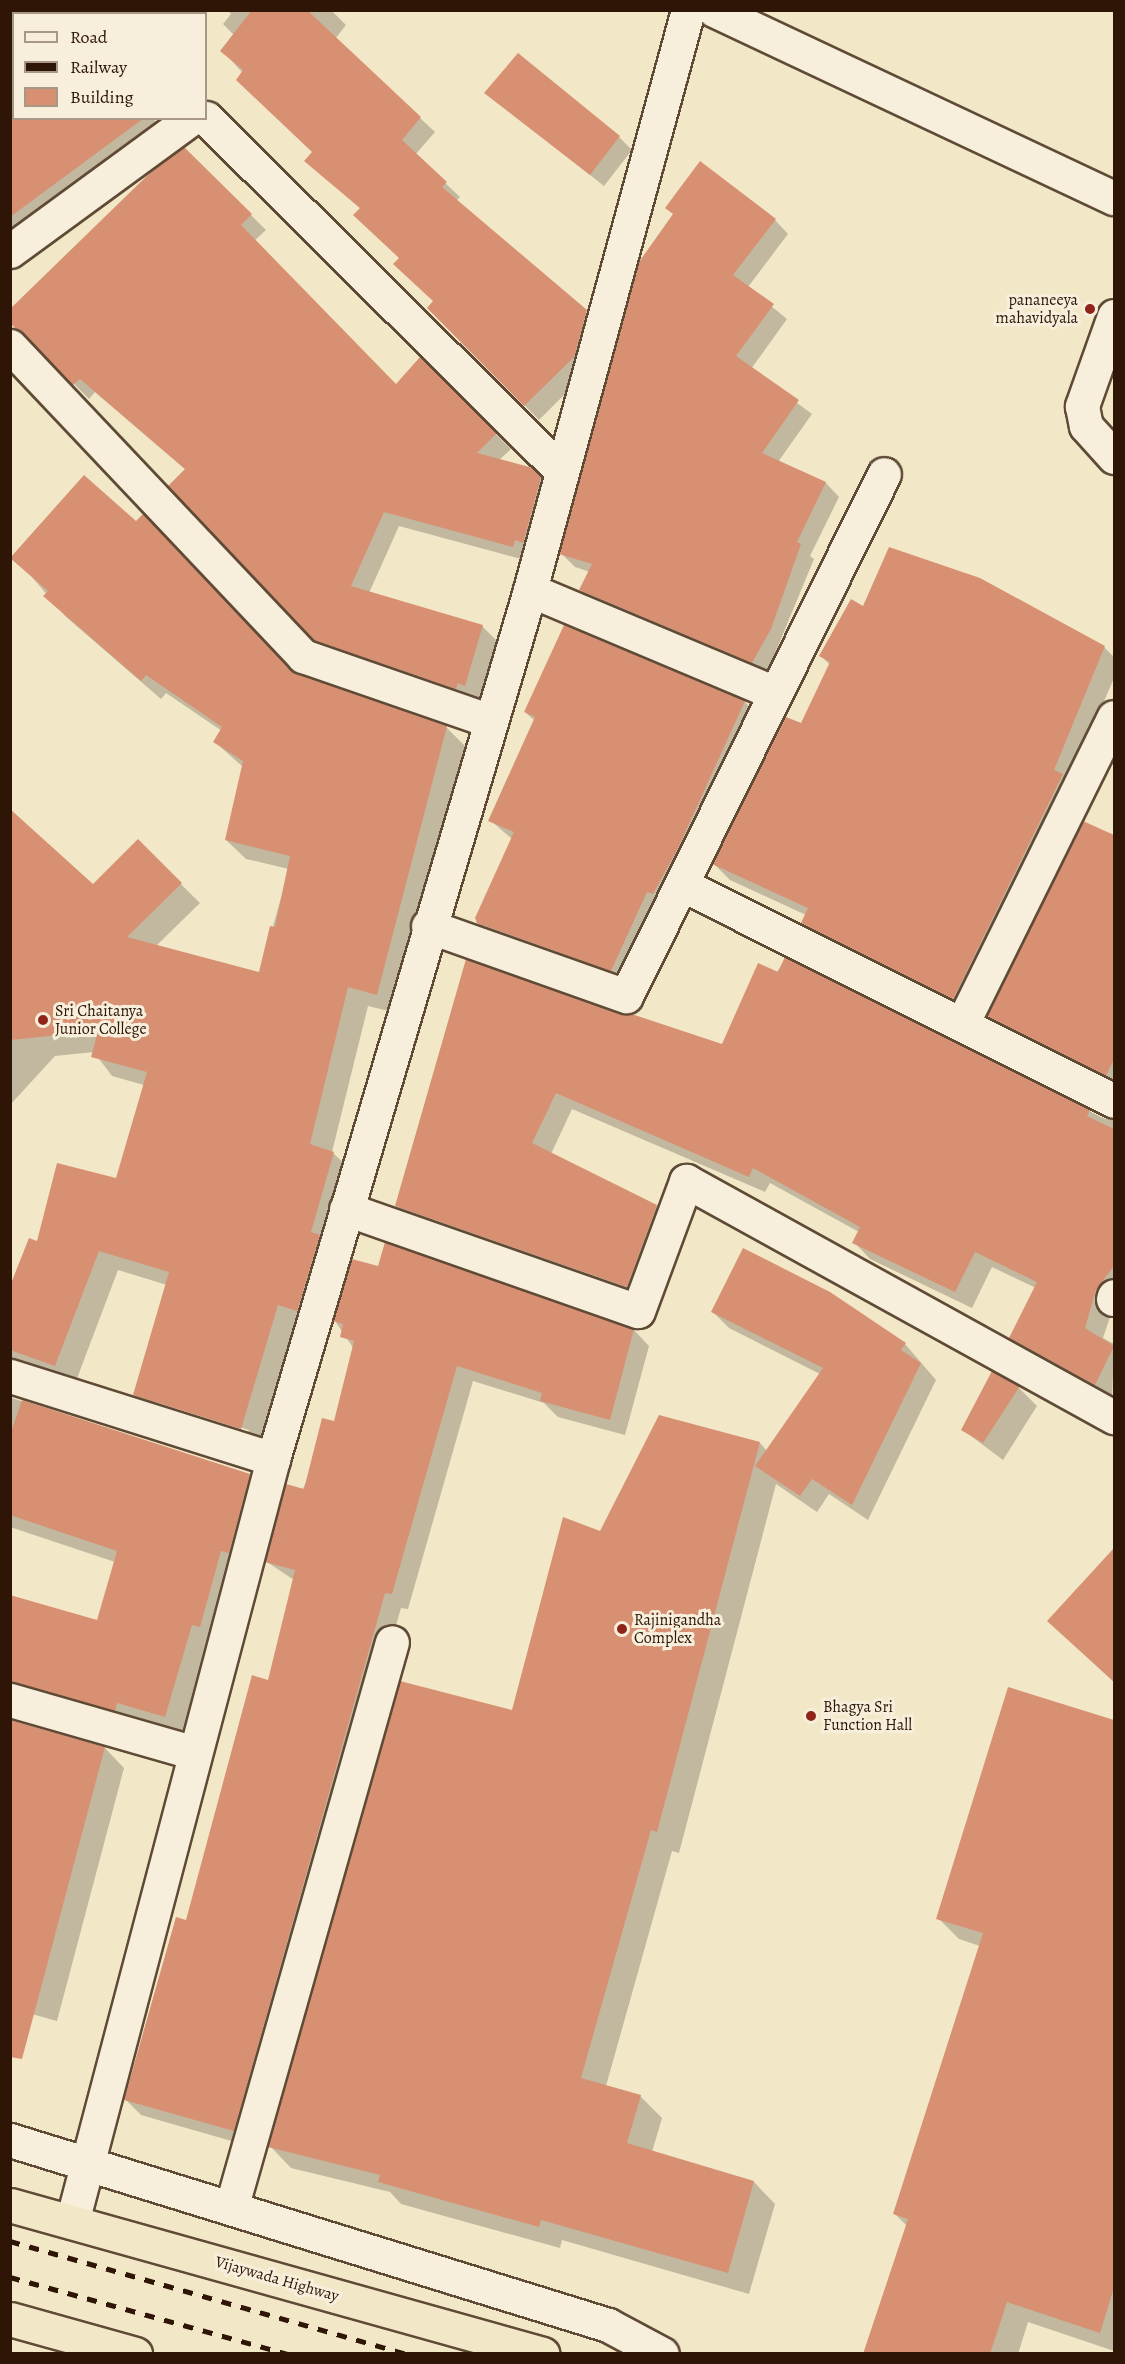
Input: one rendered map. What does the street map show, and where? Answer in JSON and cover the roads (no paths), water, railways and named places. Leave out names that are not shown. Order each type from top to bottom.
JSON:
[{"type":"highway","name":"Vijaywada Highway","points":[[10,2205],[543,2354]]},
{"type":"highway","points":[[10,2319],[135,2354]]},
{"type":"street","points":[[72,2222],[273,1459],[428,926],[530,590],[560,469],[688,10]]},
{"type":"street","points":[[714,10],[1114,198]]},
{"type":"street","points":[[207,119],[560,469]]},
{"type":"street","points":[[10,251],[189,120]]},
{"type":"street","points":[[1114,316],[1082,406],[1086,426],[1114,457]]},
{"type":"street","points":[[10,346],[303,656],[491,721]]},
{"type":"street","points":[[428,926],[626,996],[773,692],[884,474]]},
{"type":"street","points":[[530,590],[773,692]]},
{"type":"street","points":[[963,1022],[1114,717]]},
{"type":"street","points":[[681,884],[963,1022],[1114,1101]]},
{"type":"street","points":[[346,1209],[638,1311],[686,1181],[1114,1417]]},
{"type":"street","points":[[10,1376],[273,1459]]},
{"type":"street","points":[[232,2205],[392,1642]]},
{"type":"street","points":[[10,1700],[195,1753]]},
{"type":"street","points":[[10,2140],[232,2205],[608,2325],[662,2354]]},
{"type":"railway","points":[[10,2241],[407,2354]]},
{"type":"railway","points":[[10,2277],[288,2354]]},
{"type":"place","name":"pananeeya mahavidyala","points":[[1090,309]]},
{"type":"place","name":"Sri Chaitanya Junior College","points":[[43,1020]]},
{"type":"place","name":"Rajinigandha Complex","points":[[622,1629]]},
{"type":"place","name":"Bhagya Sri Function Hall","points":[[811,1716]]}]
